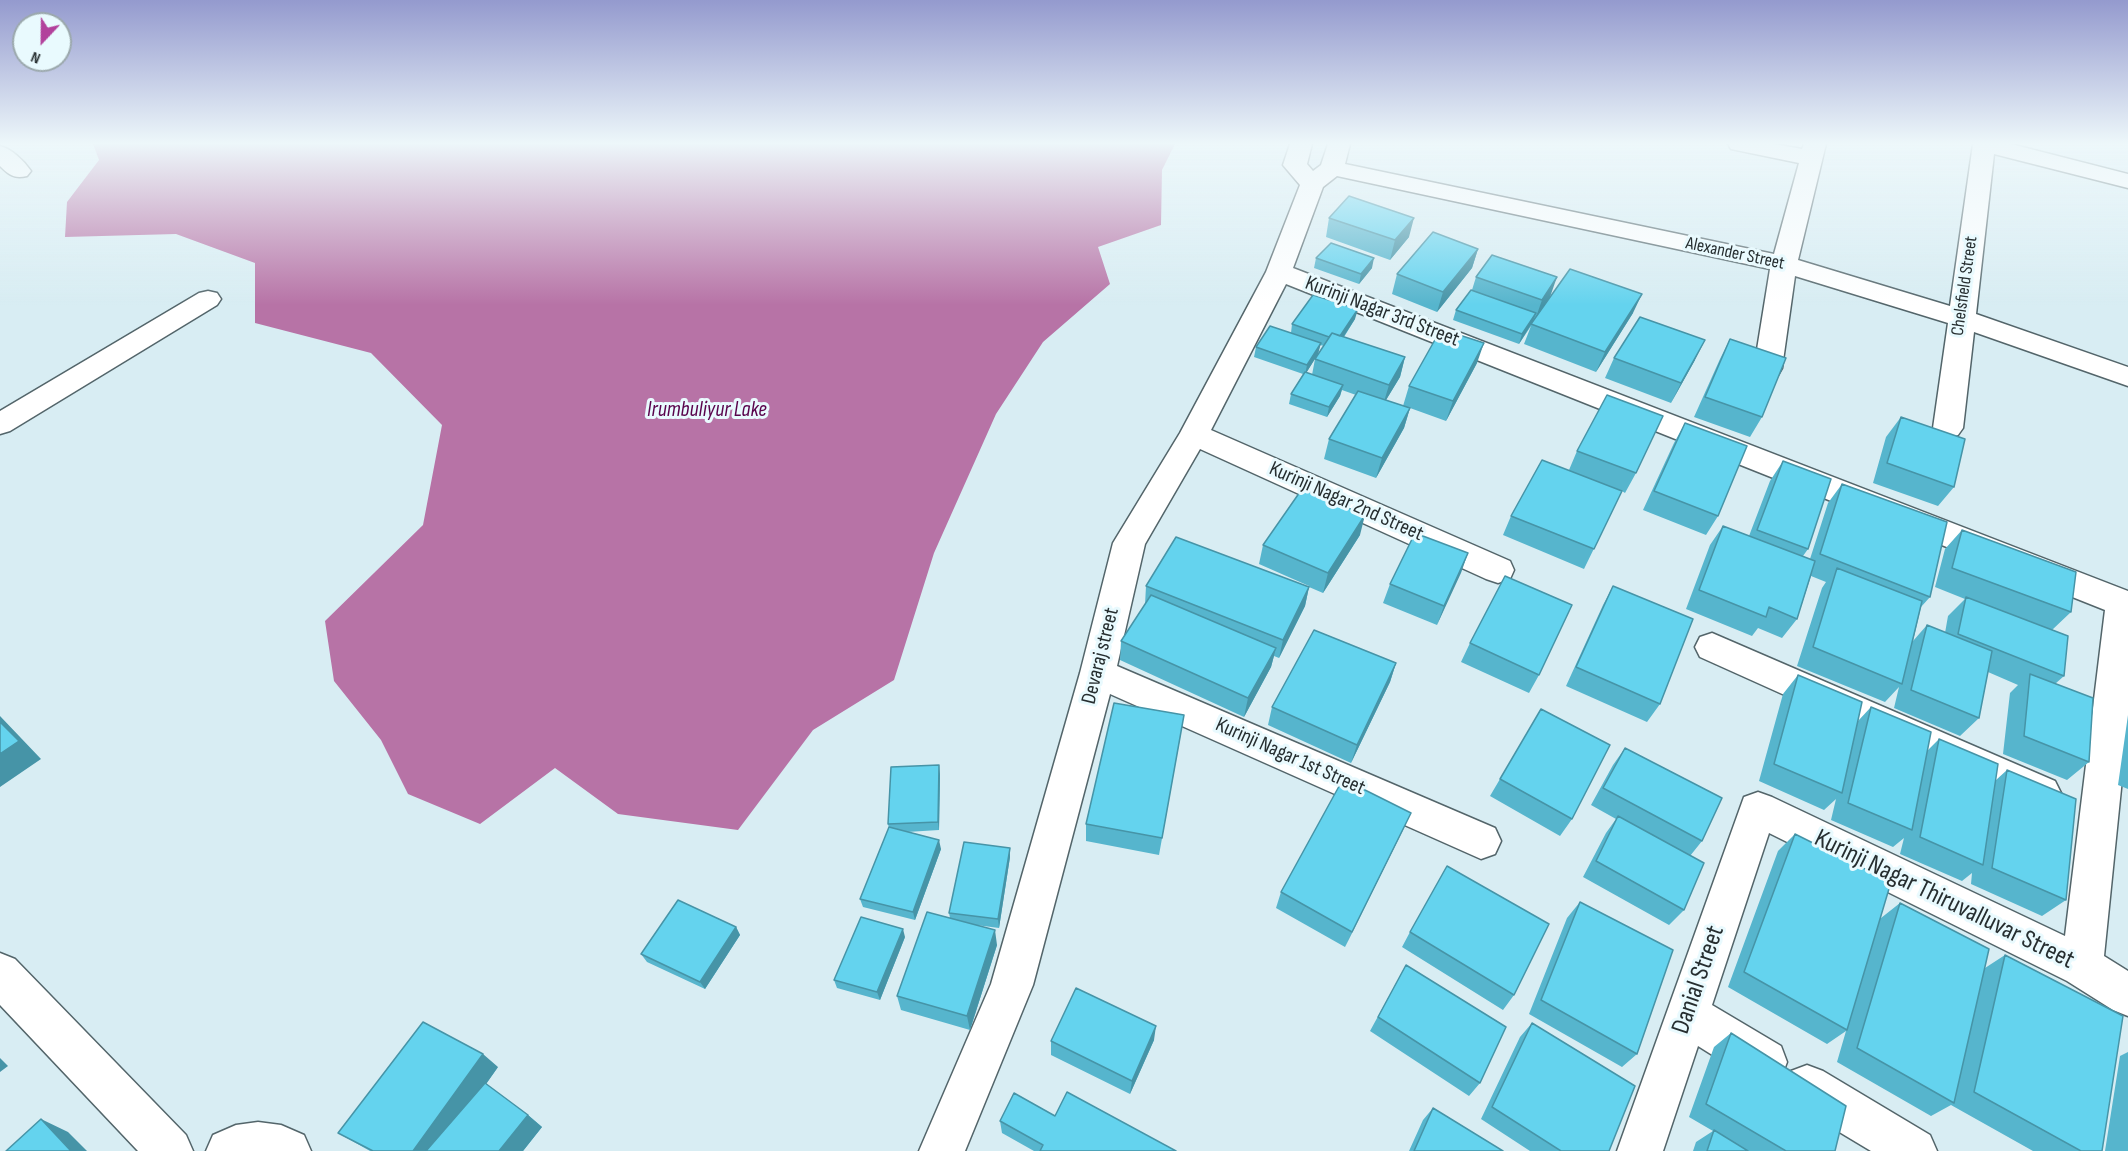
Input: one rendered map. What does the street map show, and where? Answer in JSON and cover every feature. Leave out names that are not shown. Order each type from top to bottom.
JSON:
[{"type":"street","name":"Devaraj street","points":[[942,1151],[1012,985],[1098,673],[1129,543],[1194,434],[1279,272],[1313,198]]},
{"type":"street","name":"Alexander Street","points":[[1479,198],[1784,264],[1960,318],[2128,377]]},
{"type":"street","points":[[1768,368],[1784,264],[1801,198]]},
{"type":"street","name":"Chelsfield Street","points":[[1948,428],[1977,198]]},
{"type":"street","name":"Kurinji Nagar 3rd Street","points":[[1279,272],[2123,603],[2098,818]]},
{"type":"street","points":[[0,424],[208,299]]},
{"type":"street","name":"Kurinji Nagar 2nd Street","points":[[1194,434],[1498,570]]},
{"type":"street","points":[[1712,647],[2098,818],[2082,966]]},
{"type":"street","name":"Kurinji Nagar 1st Street","points":[[1098,673],[1481,841]]},
{"type":"street","name":"Kurinji Nagar Thiruvalluvar Street","points":[[1758,809],[2082,966],[2128,995]]},
{"type":"street","name":"Danial Street","points":[[1640,1151],[1758,809]]},
{"type":"street","points":[[0,974],[170,1151]]},
{"type":"street","points":[[1686,1015],[1914,1151]]},
{"type":"street","points":[[229,1151],[241,1146],[271,1145],[288,1151]]},
{"type":"water","name":"Irumbuliyur Lake","points":[[70,198],[1161,198],[1161,225],[1098,247],[1110,284],[1043,342],[996,414],[934,553],[894,680],[813,730],[738,830],[618,814],[555,768],[480,824],[408,794],[381,740],[334,681],[325,621],[423,525],[442,425],[371,353],[255,323],[255,263],[176,234],[65,237],[67,202]]},
{"type":"building","points":[[1347,198],[1354,198],[1414,218],[1395,240],[1329,218]]},
{"type":"building","points":[[1433,232],[1478,249],[1443,292],[1397,274]]},
{"type":"building","points":[[1331,243],[1374,258],[1361,274],[1316,258]]},
{"type":"building","points":[[1492,255],[1557,277],[1542,300],[1476,277]]},
{"type":"building","points":[[1570,269],[1642,294],[1605,352],[1531,324]]},
{"type":"building","points":[[1471,290],[1536,313],[1522,334],[1456,310]]},
{"type":"building","points":[[1313,295],[1358,309],[1340,336],[1332,333],[1329,337],[1292,324]]},
{"type":"building","points":[[1640,317],[1705,340],[1681,383],[1614,358]]},
{"type":"building","points":[[1270,326],[1321,343],[1307,365],[1256,347]]},
{"type":"building","points":[[1441,329],[1484,343],[1453,401],[1409,386]]},
{"type":"building","points":[[1332,333],[1405,357],[1389,385],[1315,359]]},
{"type":"building","points":[[1730,339],[1786,358],[1762,417],[1705,397]]},
{"type":"building","points":[[1305,372],[1343,385],[1329,407],[1291,394]]},
{"type":"building","points":[[1358,391],[1410,408],[1382,458],[1329,439]]},
{"type":"building","points":[[1607,395],[1663,416],[1636,473],[1577,451]]},
{"type":"building","points":[[1901,417],[1965,439],[1954,487],[1887,463]]},
{"type":"building","points":[[1685,423],[1747,446],[1718,516],[1654,491]]},
{"type":"building","points":[[1542,460],[1622,491],[1594,549],[1511,516]]},
{"type":"building","points":[[1783,461],[1831,479],[1808,549],[1757,530]]},
{"type":"building","points":[[1842,484],[1947,522],[1930,597],[1820,554]]},
{"type":"building","points":[[1302,489],[1365,515],[1328,573],[1263,545]]},
{"type":"building","points":[[1723,526],[1815,561],[1797,619],[1769,607],[1766,617],[1699,590]]},
{"type":"building","points":[[1962,530],[2076,572],[2071,612],[1952,568]]},
{"type":"building","points":[[1415,533],[1468,553],[1444,606],[1390,584]]},
{"type":"building","points":[[1176,537],[1309,587],[1283,640],[1146,586]]},
{"type":"building","points":[[1837,568],[1922,601],[1902,684],[1813,647]]},
{"type":"building","points":[[1505,576],[1572,605],[1539,675],[1470,643]]},
{"type":"building","points":[[1613,586],[1693,619],[1660,704],[1576,667]]},
{"type":"building","points":[[1151,595],[1276,648],[1248,698],[1121,641]]},
{"type":"building","points":[[1966,597],[2068,636],[2064,676],[1958,634]]},
{"type":"building","points":[[1927,625],[1992,651],[1979,718],[1911,690]]},
{"type":"building","points":[[1314,630],[1396,663],[1357,745],[1272,707]]},
{"type":"building","points":[[2030,674],[2093,698],[2089,762],[2024,736]]},
{"type":"building","points":[[1798,675],[1862,702],[1842,793],[1774,764]]},
{"type":"building","points":[[1114,703],[1184,715],[1162,838],[1086,824]]},
{"type":"building","points":[[1871,707],[1931,732],[1912,830],[1848,803]]},
{"type":"building","points":[[1541,709],[1610,745],[1572,819],[1500,779]]},
{"type":"building","points":[[0,722],[19,741],[0,754]]},
{"type":"building","points":[[1939,739],[1998,764],[1983,865],[1920,837]]},
{"type":"building","points":[[1625,748],[1722,798],[1702,841],[1603,788]]},
{"type":"building","points":[[939,765],[938,822],[888,824],[891,767]]},
{"type":"building","points":[[2007,770],[2076,799],[2066,900],[1992,868]]},
{"type":"building","points":[[1343,779],[1411,813],[1352,932],[1281,892]]},
{"type":"building","points":[[1618,816],[1704,863],[1684,910],[1596,861]]},
{"type":"building","points":[[889,827],[939,840],[913,912],[860,899]]},
{"type":"building","points":[[1795,834],[1891,882],[1847,1030],[1744,972]]},
{"type":"building","points":[[964,842],[1010,848],[998,919],[949,913]]},
{"type":"building","points":[[1447,866],[1549,924],[1514,995],[1410,932]]},
{"type":"building","points":[[678,900],[736,927],[700,982],[641,954]]},
{"type":"building","points":[[1580,902],[1673,950],[1637,1054],[1541,1000]]},
{"type":"building","points":[[1900,903],[1989,949],[1954,1103],[1857,1048]]},
{"type":"building","points":[[927,912],[995,930],[967,1016],[897,996]]},
{"type":"building","points":[[861,917],[903,929],[877,992],[834,980]]},
{"type":"building","points":[[2005,955],[2123,1016],[2102,1151],[2081,1151],[1974,1092]]},
{"type":"building","points":[[1406,965],[1506,1027],[1480,1083],[1378,1017]]},
{"type":"building","points":[[1076,988],[1156,1026],[1132,1081],[1051,1041]]},
{"type":"building","points":[[423,1022],[483,1054],[413,1151],[373,1151],[338,1133]]},
{"type":"building","points":[[1532,1023],[1635,1086],[1609,1151],[1561,1151],[1492,1107]]},
{"type":"building","points":[[1731,1033],[1846,1106],[1835,1151],[1786,1151],[1706,1104]]},
{"type":"building","points":[[485,1083],[528,1115],[499,1151],[426,1151]]},
{"type":"building","points":[[1067,1092],[1176,1151],[1040,1151],[1043,1145],[1000,1121],[1014,1093],[1055,1116]]},
{"type":"building","points":[[1433,1108],[1503,1151],[1414,1151]]},
{"type":"building","points":[[41,1119],[71,1151],[6,1151]]},
{"type":"building","points":[[1714,1130],[1748,1151],[1707,1151]]}]
